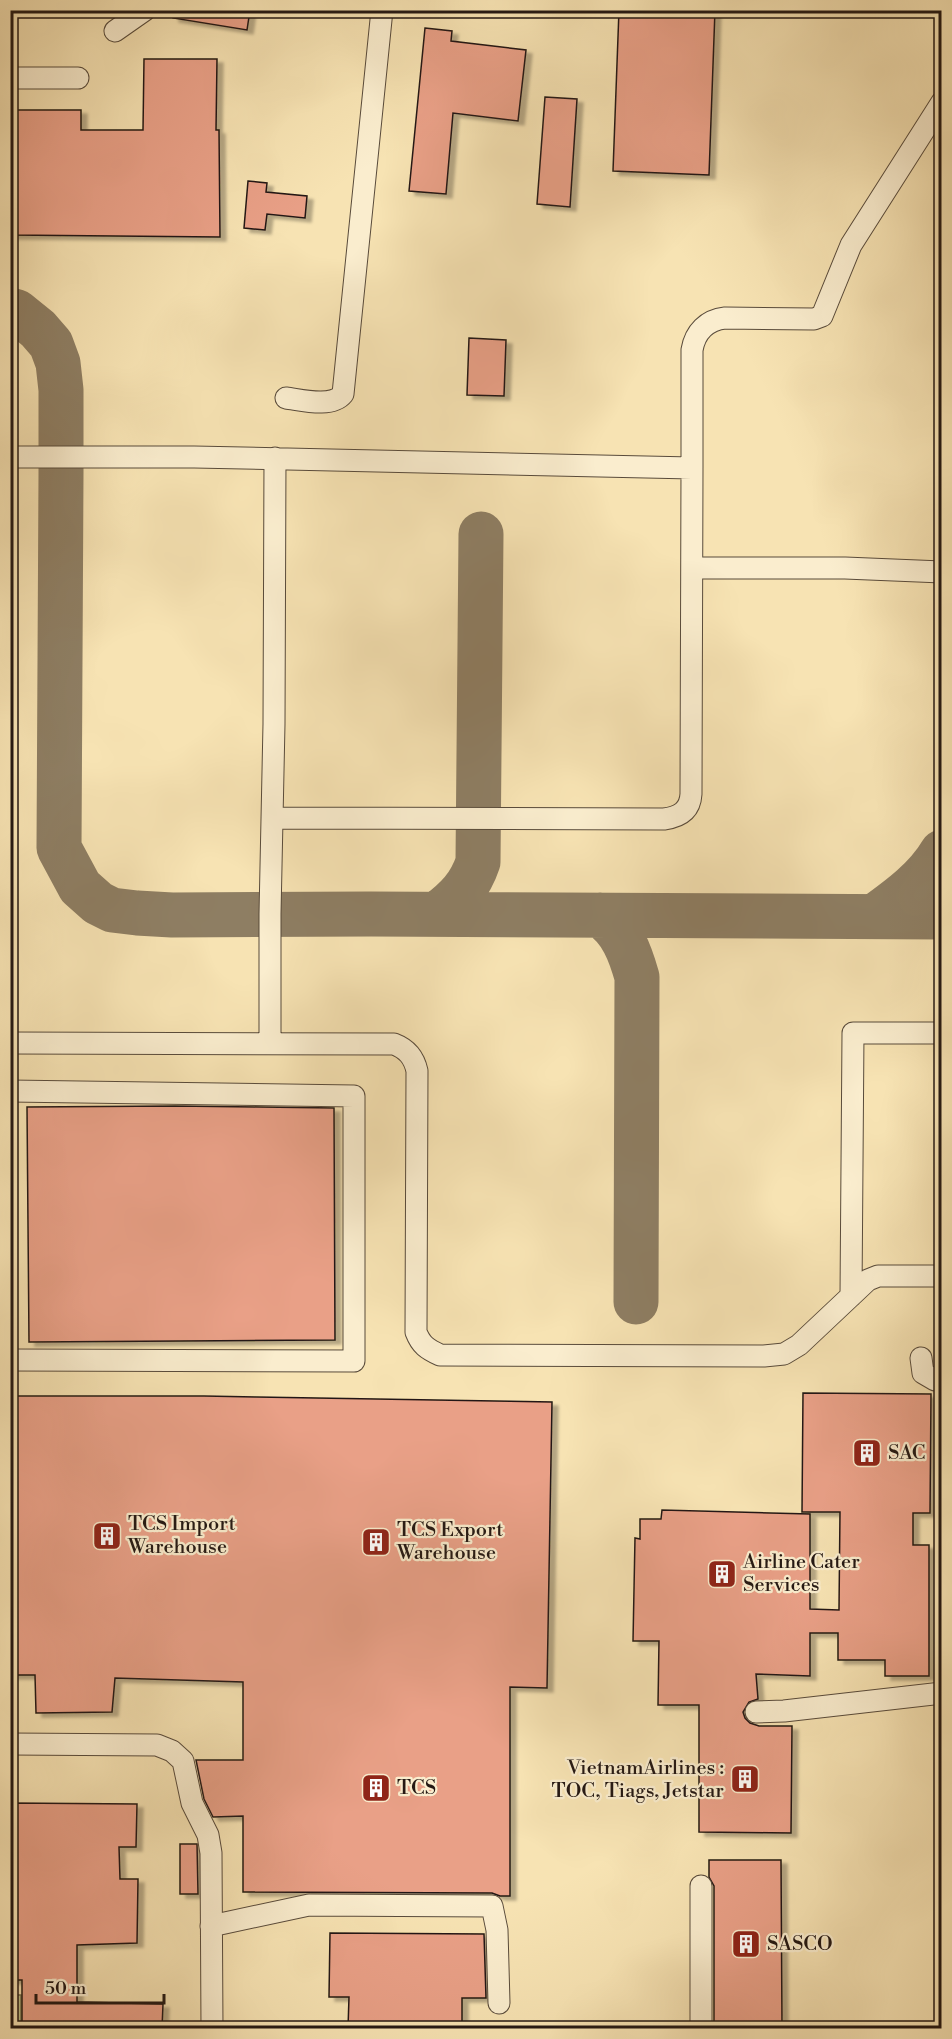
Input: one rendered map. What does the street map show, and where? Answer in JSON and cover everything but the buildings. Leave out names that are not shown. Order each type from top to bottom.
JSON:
[{"type":"lane","points":[[116,31],[145,10]]},
{"type":"lane","points":[[286,398],[334,401],[343,394],[382,10]]},
{"type":"lane","points":[[10,78],[78,78]]},
{"type":"lane","points":[[272,818],[664,819],[680,815],[688,807],[691,794],[692,350],[694,342],[700,330],[717,319],[814,319],[822,316],[851,245],[942,102]]},
{"type":"lane","points":[[10,457],[275,458],[692,468]]},
{"type":"lane","points":[[270,1043],[275,458]]},
{"type":"lane","points":[[692,568],[845,568],[942,572]]},
{"type":"lane","points":[[851,1296],[853,1033],[942,1033]]},
{"type":"lane","points":[[10,1043],[394,1044],[402,1047],[412,1058],[417,1071],[416,1321],[420,1342],[432,1352],[449,1356],[784,1354],[799,1345],[868,1280],[878,1276],[942,1276]]},
{"type":"lane","points":[[10,1091],[354,1096],[354,1361],[10,1360]]},
{"type":"lane","points":[[921,1358],[923,1373],[935,1380],[942,1380]]},
{"type":"lane","points":[[756,1712],[942,1693]]},
{"type":"lane","points":[[10,1744],[157,1745],[172,1751],[183,1761],[192,1803],[208,1835],[211,1853],[212,2028]]},
{"type":"lane","points":[[701,1886],[701,2028]]},
{"type":"lane","points":[[211,1926],[309,1905],[492,1906],[497,1930],[499,2003]]},
{"type":"green space","points":[[10,1995],[21,1995],[21,2028],[11,2028]]},
{"type":"taxiway","points":[[10,310],[17,312],[38,329],[51,344],[58,363],[61,390],[59,848],[80,887],[98,903],[112,910],[172,915],[942,917]]},
{"type":"taxiway","points":[[437,914],[462,891],[478,862],[481,534]]},
{"type":"taxiway","points":[[875,916],[920,879],[942,852]]},
{"type":"taxiway","points":[[600,915],[620,935],[637,977],[636,1302]]},
{"type":"place","name":"SAC","points":[[867,1453]]},
{"type":"place","name":"TCS Import Warehouse","points":[[107,1536]]},
{"type":"place","name":"TCS Export Warehouse","points":[[376,1542]]},
{"type":"place","name":"Airline Cater Services","points":[[722,1574]]},
{"type":"place","name":"VietnamAirlines : TOC, Tiags, Jetstar","points":[[745,1779]]},
{"type":"place","name":"TCS","points":[[376,1788]]},
{"type":"place","name":"SASCO","points":[[746,1944]]}]
